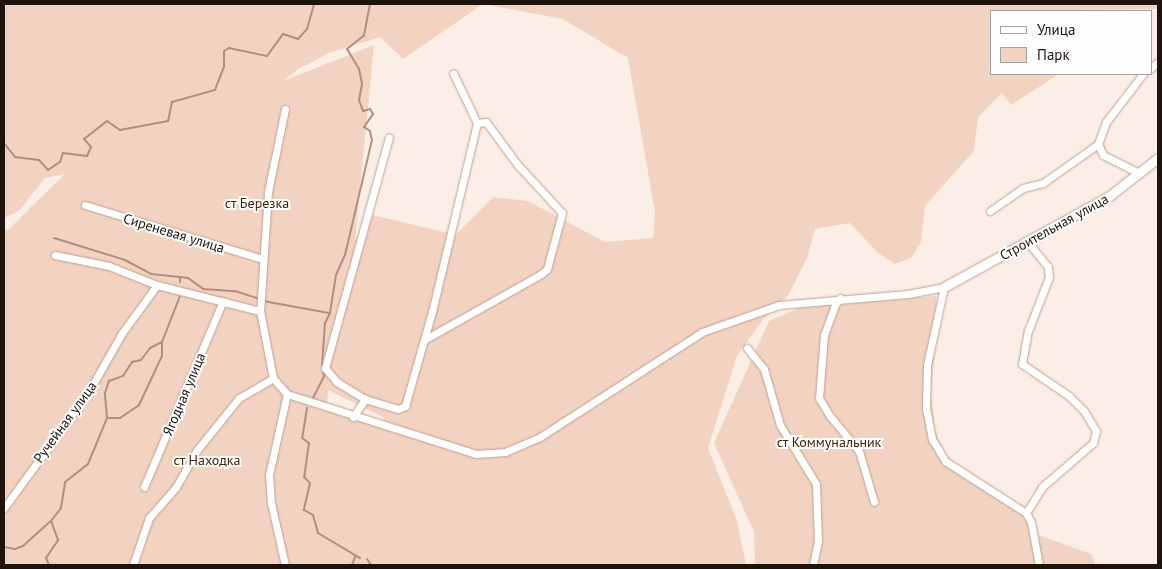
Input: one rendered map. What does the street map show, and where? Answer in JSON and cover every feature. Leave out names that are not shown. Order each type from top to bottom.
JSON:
[{"type":"street","points":[[388,138],[325,368],[337,382],[365,399],[398,409],[405,406],[424,340],[477,123],[453,73]]},
{"type":"street","points":[[990,211],[1023,188],[1043,183],[1098,144],[1106,122],[1142,75]]},
{"type":"street","points":[[284,109],[268,192],[260,308],[273,378],[287,394],[352,417],[476,454],[505,452],[540,437],[702,332],[779,305],[840,298],[908,294],[944,287],[927,366],[926,408],[932,439],[944,461],[1026,513],[1031,522],[1038,565]]},
{"type":"street","points":[[424,340],[542,274],[547,269],[562,213],[517,164],[486,122],[477,123]]},
{"type":"street","points":[[1098,144],[1103,155],[1139,173]]},
{"type":"street","name":"Строительная улица","points":[[944,287],[1108,197],[1158,158]]},
{"type":"street","name":"Сиреневая улица","points":[[86,205],[263,259]]},
{"type":"street","points":[[1026,513],[1042,487],[1093,443],[1096,431],[1084,411],[1069,396],[1022,364],[1028,330],[1049,277],[1048,267],[1028,242]]},
{"type":"street","points":[[55,255],[109,266],[157,285],[260,308]]},
{"type":"street","name":"Ручейная улица","points":[[4,508],[88,393],[122,332],[157,285]]},
{"type":"street","points":[[840,298],[834,305],[824,334],[819,398],[830,416],[859,450],[874,502]]},
{"type":"street","name":"Ягодная улица","points":[[144,487],[223,301]]},
{"type":"street","points":[[747,348],[764,369],[780,425],[816,484],[818,541],[813,565]]},
{"type":"street","points":[[133,565],[149,518],[176,487],[197,450],[239,398],[273,378]]},
{"type":"street","points":[[285,565],[271,503],[269,476],[287,394]]},
{"type":"street","points":[[352,417],[365,399]]},
{"type":"green space","points":[[6,4],[483,4],[1158,4],[1158,9],[990,10],[990,75],[1057,75],[1011,105],[1002,93],[978,117],[974,151],[925,206],[921,242],[911,258],[895,264],[877,252],[850,223],[815,229],[807,258],[789,294],[761,322],[737,356],[708,448],[737,521],[746,565],[4,565],[4,230],[8,230],[65,174],[45,178],[19,211],[4,218],[4,7]],"holes":[[[483,4],[563,19],[628,58],[655,212],[653,238],[605,242],[528,201],[493,197],[456,235],[373,215],[355,241],[374,45],[283,81],[298,69],[329,53],[380,37],[403,59]],[[328,390],[383,417],[385,424],[327,406]]]},
{"type":"green space","name":"ст Коммунальник","points":[[936,296],[936,342],[931,390],[935,430],[943,452],[953,463],[1026,509],[1036,534],[1091,554],[1096,565],[755,565],[754,532],[714,443],[769,321],[799,308]]},
{"type":"waterway","points":[[4,143],[15,157],[39,160],[48,170],[60,162],[63,153],[87,156],[91,147],[84,139],[107,121],[120,130],[168,121],[172,102],[215,90],[224,67],[224,51],[229,48],[267,56],[283,34],[298,39],[307,29],[314,4]]},
{"type":"waterway","points":[[322,365],[325,323],[330,313],[336,275],[345,255],[372,140],[370,131],[364,127],[373,114],[370,109],[363,111],[359,100],[362,84],[359,69],[347,49],[364,35],[370,4]]},
{"type":"waterway","points":[[54,238],[125,260],[151,274],[180,277]]},
{"type":"waterway","points":[[180,282],[180,277],[188,278],[203,289],[235,291],[259,299]]},
{"type":"waterway","points":[[49,565],[46,558],[58,540],[51,521],[61,508],[65,482],[88,464],[107,418],[105,393],[109,381],[123,376],[132,362],[141,360],[150,348],[162,342],[180,296]]},
{"type":"waterway","points":[[263,301],[329,313]]},
{"type":"waterway","points":[[107,418],[120,418],[139,405],[162,356],[162,342]]},
{"type":"waterway","points":[[313,398],[324,376],[323,370]]},
{"type":"waterway","points":[[307,408],[302,438],[309,443],[304,477],[310,483],[304,510],[313,515],[318,533],[360,558]]},
{"type":"waterway","points":[[4,547],[15,549],[23,546],[51,521]]},
{"type":"waterway","points":[[352,565],[355,557]]},
{"type":"waterway","points":[[367,559],[371,565]]},
{"type":"park label","name":"ст Березка","points":[[257,203]]},
{"type":"park label","name":"ст Находка","points":[[207,460]]}]
